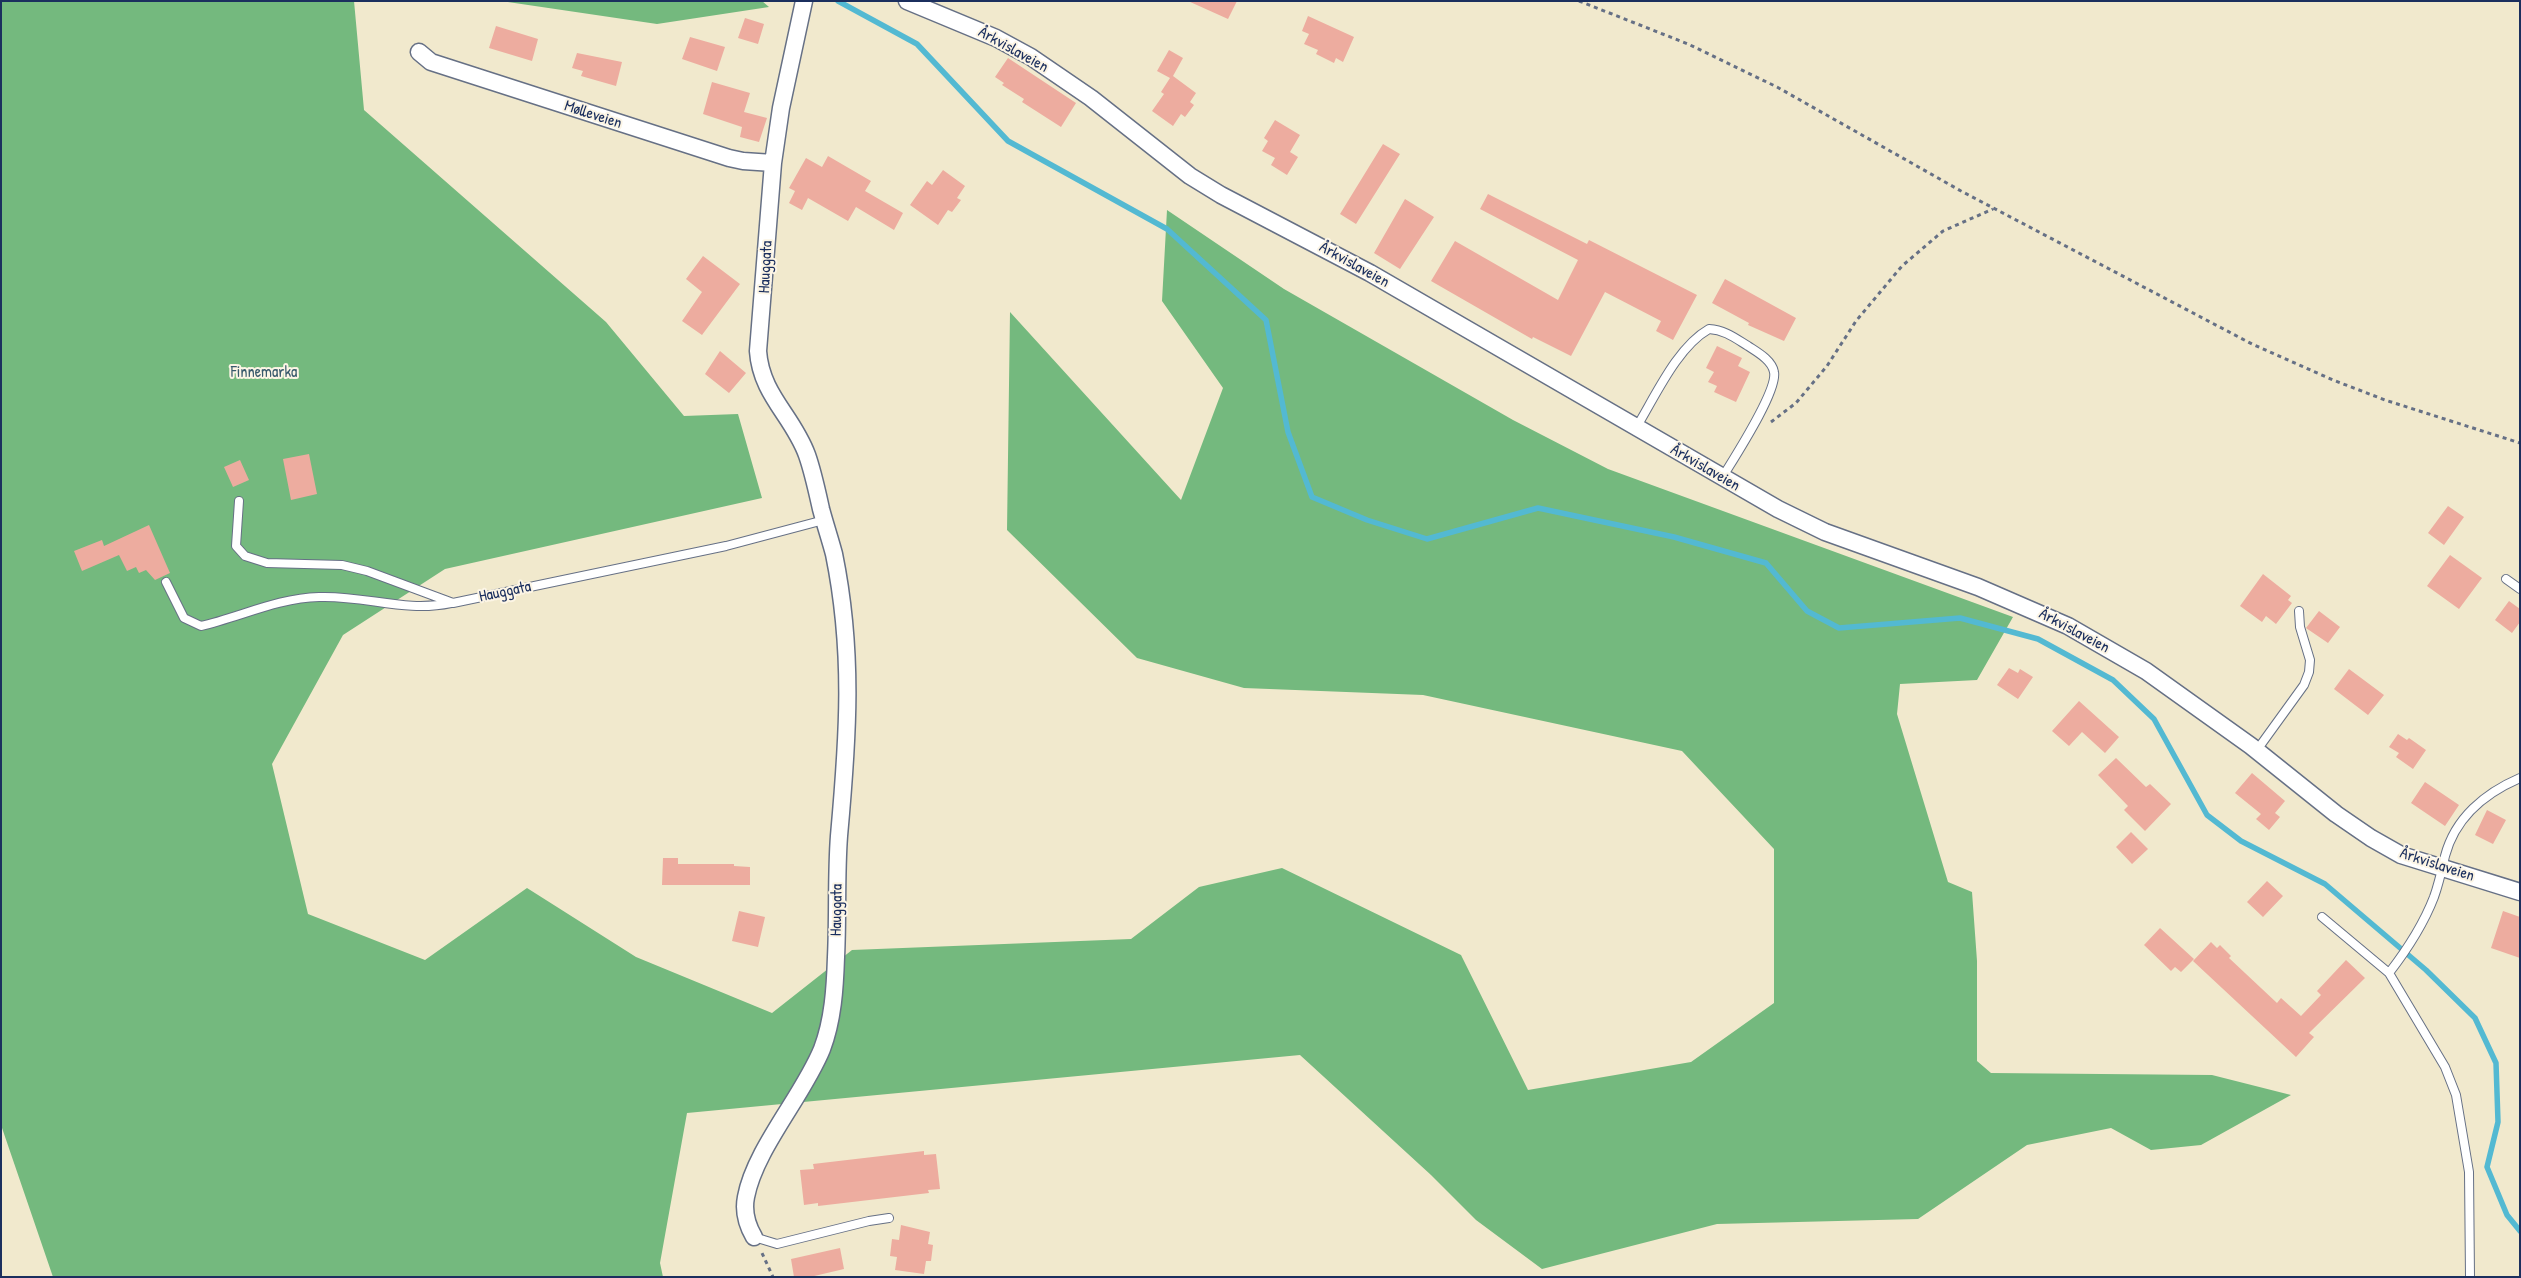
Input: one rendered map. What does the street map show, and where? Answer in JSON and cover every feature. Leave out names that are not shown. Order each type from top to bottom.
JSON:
[{"type":"street","name":"Årkvislaveien","points":[[907,1],[996,38],[1031,57],[1091,98],[1190,176],[1251,212],[1370,273],[1722,478],[1825,532],[1978,587],[2061,622],[2146,670],[2257,750],[2336,814],[2371,838],[2401,855],[2520,892]]},
{"type":"street","name":"Hauggata","points":[[754,1237],[748,1227],[745,1216],[745,1199],[750,1182],[771,1140],[812,1071],[823,1046],[834,1001],[848,680],[843,603],[833,550],[807,455],[798,435],[768,389],[759,370],[758,351],[773,164],[781,108],[804,2]]},
{"type":"street","name":"Mølleveien","points":[[418,52],[431,62],[743,162],[773,164]]},
{"type":"lane","points":[[1636,428],[1666,378],[1693,340],[1710,329],[1728,333],[1770,362],[1774,370],[1775,379],[1769,396],[1722,478]]},
{"type":"lane","points":[[239,501],[236,546],[245,556],[267,562],[356,568],[454,603]]},
{"type":"lane","name":"Hauggata","points":[[166,582],[184,618],[201,626],[273,605],[314,597],[336,597],[417,608],[454,603],[726,546],[824,520]]},
{"type":"lane","points":[[2506,579],[2520,589]]},
{"type":"lane","points":[[2257,750],[2304,685],[2309,672],[2310,660],[2300,627],[2299,611]]},
{"type":"lane","points":[[2389,973],[2400,960],[2433,898],[2450,843],[2463,820],[2478,802],[2520,778]]},
{"type":"lane","points":[[2322,917],[2389,973],[2446,1067],[2456,1096],[2469,1172],[2470,1277]]},
{"type":"lane","points":[[754,1237],[777,1244],[868,1221],[889,1218]]},
{"type":"path","points":[[1579,1],[1688,44],[1736,66],[1834,118],[1994,208],[2180,307],[2297,365],[2394,403],[2520,443]]},
{"type":"path","points":[[1766,427],[1796,403],[1827,366],[1856,321],[1902,266],[1943,231],[1994,208]]},
{"type":"path","points":[[754,1237],[773,1277]]},
{"type":"green space","name":"Finnemarka","points":[[1,1],[354,1],[364,110],[606,322],[684,416],[738,414],[762,498],[445,569],[343,635],[272,764],[308,914],[425,960],[527,888],[636,957],[772,1013],[852,950],[1131,939],[1199,887],[1282,868],[1461,955],[1528,1090],[1691,1062],[1774,1003],[1774,849],[1682,751],[1423,695],[1244,688],[1137,658],[1007,530],[1010,312],[1181,500],[1223,388],[1162,301],[1167,210],[1284,289],[1513,420],[1608,469],[2013,617],[1977,680],[1900,684],[1897,714],[1948,882],[1972,892],[1977,961],[1977,1061],[1991,1073],[2212,1075],[2291,1095],[2201,1145],[2151,1150],[2111,1128],[2027,1145],[1918,1219],[1717,1224],[1542,1269],[1476,1220],[1431,1175],[1300,1055],[687,1113],[660,1263],[663,1277],[53,1277],[1,1125]]},
{"type":"green space","points":[[501,1],[762,1],[769,7],[657,24]]},
{"type":"building","points":[[1188,1],[1237,1],[1228,19]]},
{"type":"building","points":[[1308,16],[1354,37],[1343,62],[1336,58],[1334,63],[1316,54],[1318,50],[1304,44],[1309,34],[1302,31]]},
{"type":"building","points":[[745,18],[764,24],[758,44],[738,38]]},
{"type":"building","points":[[496,26],[538,39],[532,61],[489,48]]},
{"type":"building","points":[[690,37],[725,47],[717,71],[682,59]]},
{"type":"building","points":[[1169,50],[1183,58],[1173,76],[1196,93],[1190,102],[1194,105],[1185,117],[1181,114],[1173,126],[1152,111],[1164,94],[1161,92],[1170,78],[1157,71]]},
{"type":"building","points":[[577,53],[622,62],[616,86],[581,76],[583,71],[572,68]]},
{"type":"building","points":[[1008,58],[1076,103],[1061,127],[1022,102],[1024,99],[1002,85],[1004,83],[995,77]]},
{"type":"building","points":[[712,82],[750,93],[744,112],[767,118],[759,142],[740,137],[742,127],[703,114]]},
{"type":"building","points":[[1275,120],[1300,135],[1290,152],[1298,157],[1287,175],[1271,165],[1275,158],[1262,151],[1268,141],[1264,138]]},
{"type":"building","points":[[1383,144],[1400,154],[1356,224],[1340,214]]},
{"type":"building","points":[[828,156],[871,181],[865,191],[903,213],[894,230],[856,207],[848,221],[808,198],[802,210],[789,203],[795,191],[789,188],[806,158],[822,167]]},
{"type":"building","points":[[943,170],[965,186],[957,198],[961,200],[952,212],[948,210],[938,225],[910,205],[927,181],[932,185]]},
{"type":"building","points":[[1488,194],[1587,244],[1589,240],[1697,295],[1673,340],[1656,331],[1661,321],[1605,292],[1571,356],[1533,337],[1532,339],[1431,281],[1455,241],[1558,300],[1578,260],[1480,209]]},
{"type":"building","points":[[1405,199],[1434,217],[1400,269],[1374,253]]},
{"type":"building","points":[[703,256],[740,284],[702,335],[682,321],[702,292],[686,279]]},
{"type":"building","points":[[1725,279],[1796,318],[1784,341],[1748,325],[1749,323],[1712,303]]},
{"type":"building","points":[[1717,346],[1742,358],[1738,366],[1750,372],[1736,402],[1714,392],[1717,386],[1708,382],[1714,372],[1706,368]]},
{"type":"building","points":[[720,351],[746,373],[729,393],[705,374]]},
{"type":"building","points":[[309,454],[317,494],[291,500],[283,459]]},
{"type":"building","points":[[240,460],[249,480],[233,487],[224,467]]},
{"type":"building","points":[[2448,506],[2464,517],[2444,545],[2428,533]]},
{"type":"building","points":[[149,525],[170,573],[155,580],[146,570],[139,573],[136,567],[127,571],[119,555],[82,571],[74,551],[102,540],[104,546]]},
{"type":"building","points":[[2450,555],[2482,578],[2459,609],[2427,586]]},
{"type":"building","points":[[2263,574],[2291,596],[2288,600],[2292,603],[2276,624],[2266,616],[2262,622],[2240,606]]},
{"type":"building","points":[[2509,601],[2520,609],[2520,622],[2512,633],[2495,620]]},
{"type":"building","points":[[2319,611],[2340,627],[2328,643],[2306,628]]},
{"type":"building","points":[[2009,668],[2018,673],[2020,669],[2033,677],[2018,699],[1997,685]]},
{"type":"building","points":[[2349,669],[2384,695],[2368,715],[2334,689]]},
{"type":"building","points":[[2079,701],[2119,737],[2105,753],[2082,732],[2069,746],[2052,731]]},
{"type":"building","points":[[2398,734],[2407,740],[2409,738],[2426,750],[2413,769],[2396,757],[2399,753],[2389,747]]},
{"type":"building","points":[[2116,758],[2146,787],[2150,784],[2171,804],[2145,831],[2124,810],[2128,806],[2098,775]]},
{"type":"building","points":[[2252,773],[2285,801],[2275,813],[2280,817],[2269,830],[2256,819],[2261,814],[2235,793]]},
{"type":"building","points":[[2425,782],[2459,805],[2445,826],[2411,803]]},
{"type":"building","points":[[2487,810],[2506,820],[2493,844],[2475,835]]},
{"type":"building","points":[[2131,832],[2148,849],[2132,864],[2116,847]]},
{"type":"building","points":[[663,858],[678,858],[678,864],[734,864],[734,866],[750,867],[750,885],[662,885]]},
{"type":"building","points":[[2267,881],[2283,896],[2263,917],[2247,902]]},
{"type":"building","points":[[739,911],[765,917],[758,947],[732,941]]},
{"type":"building","points":[[2503,911],[2520,917],[2520,958],[2491,948]]},
{"type":"building","points":[[2160,928],[2194,959],[2181,972],[2175,967],[2171,971],[2144,945]]},
{"type":"building","points":[[2211,942],[2217,948],[2220,945],[2231,956],[2229,958],[2277,1003],[2281,998],[2301,1016],[2321,995],[2317,991],[2346,960],[2365,978],[2309,1033],[2314,1037],[2296,1057],[2193,961]]},
{"type":"building","points":[[924,1151],[924,1155],[936,1154],[940,1189],[928,1190],[929,1193],[818,1206],[818,1203],[804,1205],[800,1170],[814,1169],[813,1164]]},
{"type":"building","points":[[901,1225],[930,1232],[928,1244],[933,1245],[931,1261],[926,1261],[924,1274],[895,1270],[897,1257],[890,1256],[892,1239],[899,1240]]},
{"type":"building","points":[[840,1248],[844,1269],[810,1277],[794,1277],[791,1259]]},
{"type":"waterway","points":[[838,1],[917,44],[1008,141],[1167,229],[1266,320],[1288,432],[1312,497],[1367,520],[1427,539],[1538,508],[1674,537],[1766,563],[1807,611],[1839,628],[1960,618],[2038,639],[2113,680],[2154,719],[2207,815],[2241,841],[2325,884],[2426,970],[2475,1018],[2496,1063],[2498,1122],[2487,1167],[2507,1215],[2520,1231]]}]
